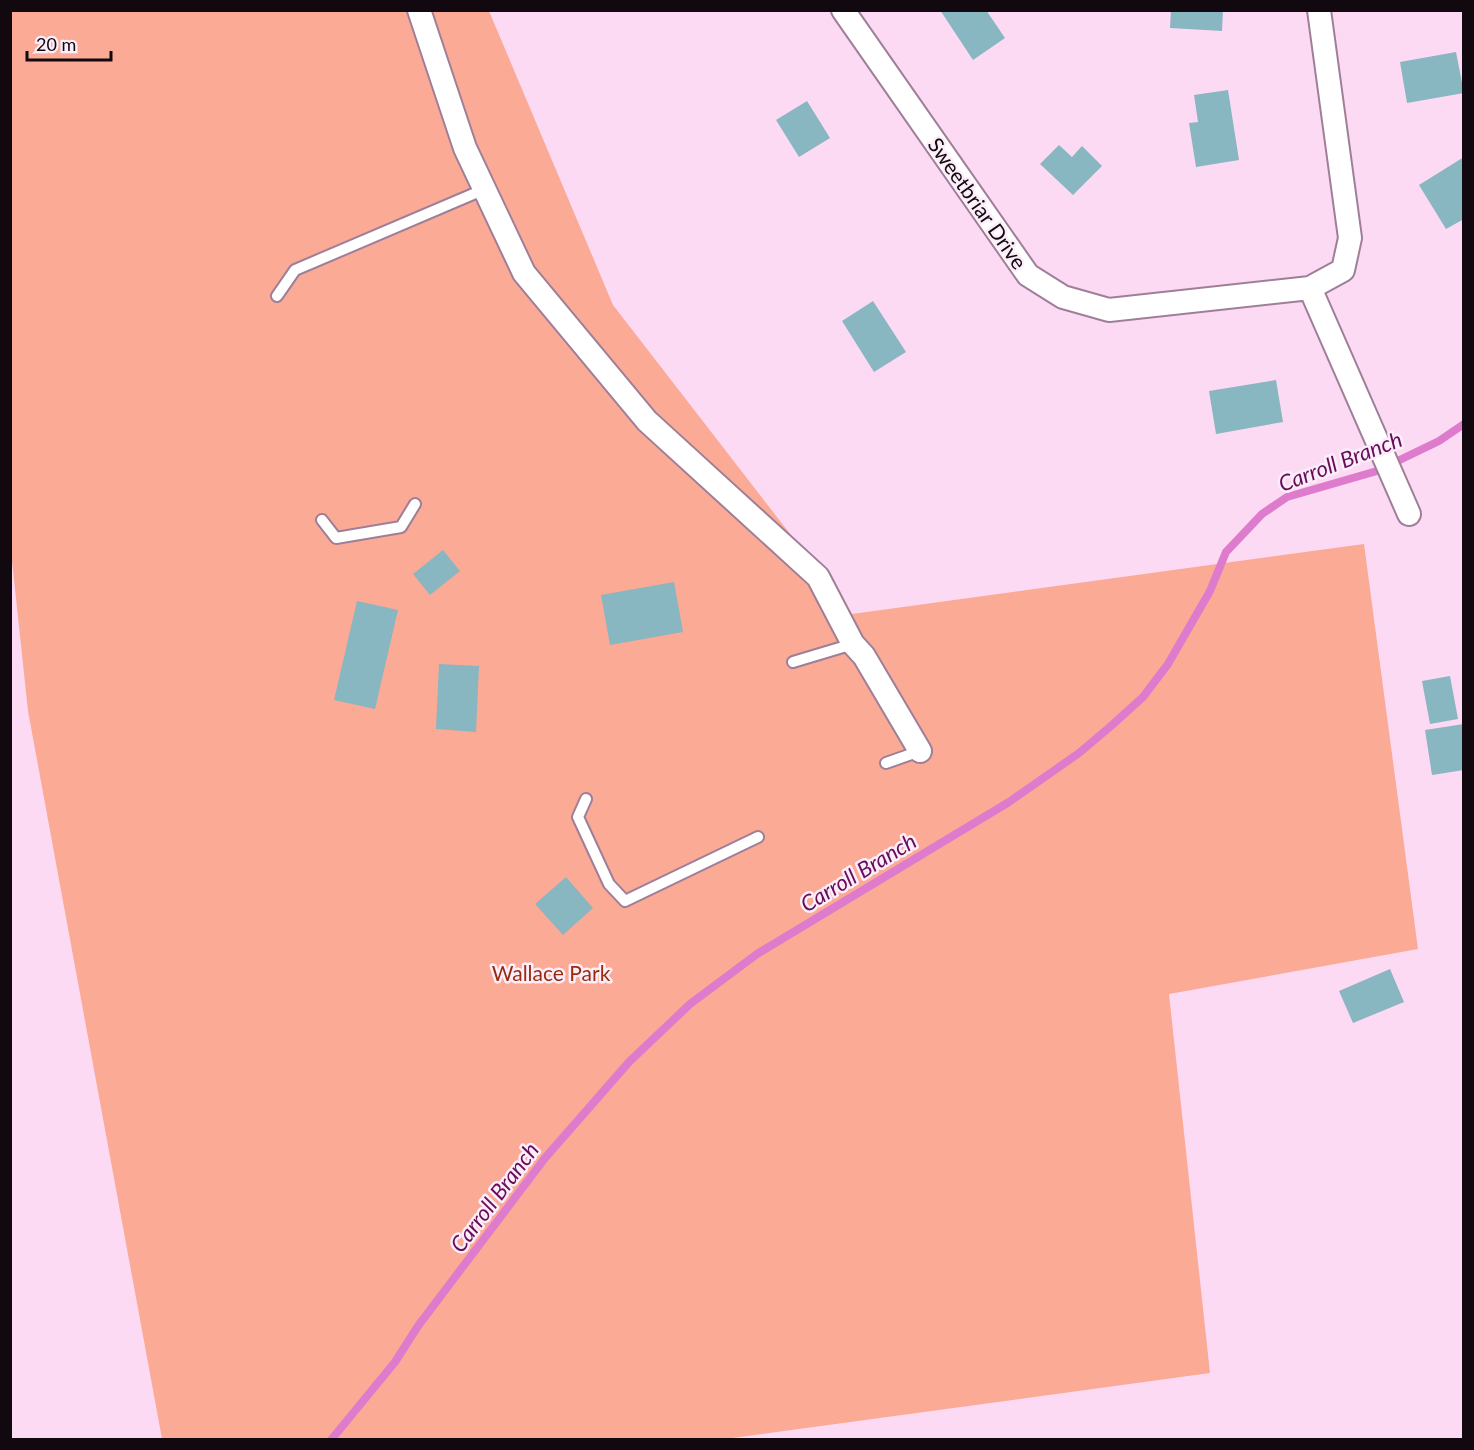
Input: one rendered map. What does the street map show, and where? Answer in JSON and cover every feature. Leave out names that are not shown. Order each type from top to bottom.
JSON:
[{"type":"street","points":[[419,10],[465,148],[524,273],[647,421],[819,577],[853,644],[864,656],[920,751]]},
{"type":"street","name":"Sweetbriar Drive","points":[[843,10],[1028,274],[1063,297],[1109,310],[1310,288]]},
{"type":"street","points":[[1318,10],[1350,238],[1343,270],[1310,288],[1409,514]]},
{"type":"lane","points":[[277,296],[295,270],[485,189]]},
{"type":"lane","points":[[322,520],[336,538],[401,527],[415,504]]},
{"type":"lane","points":[[794,662],[853,644]]},
{"type":"lane","points":[[886,764],[920,751]]},
{"type":"lane","points":[[586,799],[578,817],[609,884],[625,901],[758,837]]},
{"type":"green space","name":"Wallace Park","points":[[10,11],[489,11],[613,305],[852,614],[1364,544],[1418,949],[1169,994],[1210,1373],[718,1440],[162,1439],[28,711],[10,542]]},
{"type":"building","points":[[940,10],[986,10],[1005,38],[973,60]]},
{"type":"building","points":[[1171,10],[1223,10],[1222,31],[1170,28]]},
{"type":"building","points":[[1456,52],[1464,93],[1407,103],[1400,62]]},
{"type":"building","points":[[1228,90],[1239,160],[1196,167],[1189,123],[1198,122],[1194,95]]},
{"type":"building","points":[[807,101],[830,138],[799,157],[776,120]]},
{"type":"building","points":[[1059,145],[1072,157],[1082,146],[1102,166],[1073,195],[1040,164]]},
{"type":"building","points":[[1464,157],[1464,219],[1446,229],[1419,185]]},
{"type":"building","points":[[873,301],[906,352],[874,372],[842,321]]},
{"type":"building","points":[[1276,380],[1283,422],[1216,434],[1209,391]]},
{"type":"building","points":[[443,550],[460,571],[430,595],[413,574]]},
{"type":"building","points":[[674,582],[683,632],[610,645],[601,595]]},
{"type":"building","points":[[357,601],[398,610],[375,709],[334,700]]},
{"type":"building","points":[[439,664],[479,666],[476,732],[436,729]]},
{"type":"building","points":[[1450,676],[1458,719],[1430,724],[1422,681]]},
{"type":"building","points":[[1464,724],[1464,770],[1432,775],[1425,730]]},
{"type":"building","points":[[566,877],[593,908],[563,935],[535,904]]},
{"type":"building","points":[[1390,969],[1404,1002],[1353,1023],[1339,991]]},
{"type":"waterway","name":"Carroll Branch","points":[[331,1440],[395,1362],[418,1326],[545,1158],[629,1062],[690,1004],[757,954],[1009,802],[1079,753],[1111,726],[1143,697],[1168,664],[1210,591],[1226,552],[1262,514],[1287,497],[1377,471],[1439,441],[1464,424]]}]
